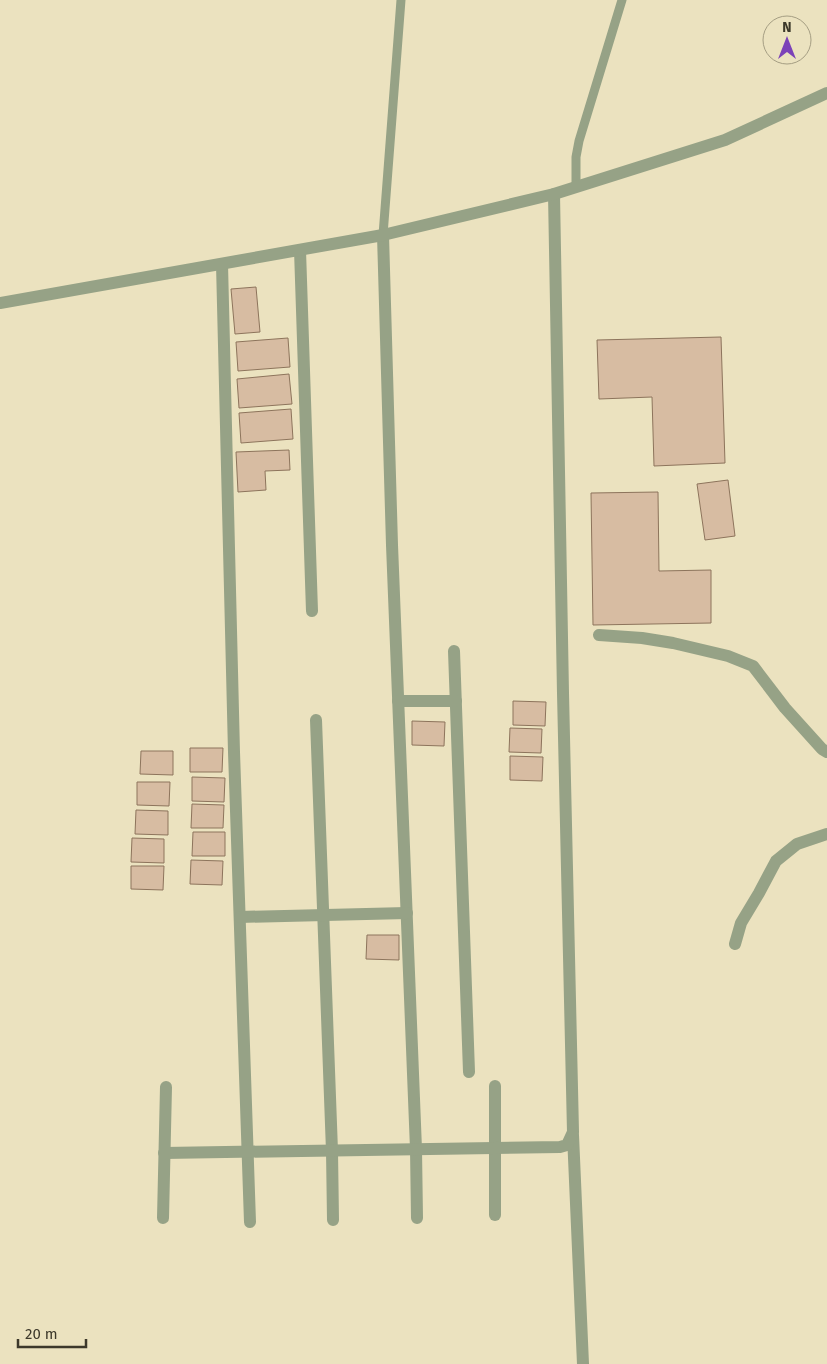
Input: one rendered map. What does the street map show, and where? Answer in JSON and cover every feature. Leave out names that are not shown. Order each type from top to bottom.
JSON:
[{"type":"street","points":[[0,303],[383,235],[554,194],[725,140],[827,93]]},
{"type":"street","points":[[554,194],[573,1132],[583,1364]]},
{"type":"street","points":[[383,235],[417,1218]]},
{"type":"street","points":[[300,250],[312,610]]},
{"type":"street","points":[[222,264],[235,762],[250,1222]]},
{"type":"street","points":[[599,635],[642,638],[673,643],[728,656],[753,666],[785,708],[822,749],[827,752]]},
{"type":"street","points":[[454,651],[469,1072]]},
{"type":"street","points":[[398,701],[456,701]]},
{"type":"street","points":[[316,720],[333,1220]]},
{"type":"street","points":[[735,944],[741,923],[776,861],[798,844],[827,834]]},
{"type":"street","points":[[240,917],[407,913]]},
{"type":"street","points":[[495,1086],[495,1215]]},
{"type":"street","points":[[163,1218],[166,1087]]},
{"type":"street","points":[[164,1153],[560,1147],[567,1145],[573,1132]]},
{"type":"lane","points":[[383,235],[401,0]]},
{"type":"lane","points":[[576,187],[577,149],[622,0]]},
{"type":"building","points":[[256,287],[260,332],[235,334],[231,289]]},
{"type":"building","points":[[721,337],[725,463],[654,466],[652,397],[599,399],[597,340]]},
{"type":"building","points":[[288,338],[290,367],[238,371],[236,342]]},
{"type":"building","points":[[289,374],[292,404],[239,408],[237,379]]},
{"type":"building","points":[[291,409],[293,439],[241,443],[239,413]]},
{"type":"building","points":[[289,450],[290,470],[265,471],[266,490],[238,492],[236,452]]},
{"type":"building","points":[[728,480],[735,536],[705,540],[697,484]]},
{"type":"building","points":[[658,492],[659,571],[711,570],[711,623],[593,625],[591,493]]},
{"type":"building","points":[[513,701],[546,702],[545,726],[513,725]]},
{"type":"building","points":[[412,721],[445,722],[444,746],[412,745]]},
{"type":"building","points":[[510,728],[542,729],[541,753],[509,752]]},
{"type":"building","points":[[190,748],[223,748],[222,772],[190,772]]},
{"type":"building","points":[[141,751],[173,751],[173,775],[140,774]]},
{"type":"building","points":[[510,756],[543,757],[542,781],[510,780]]},
{"type":"building","points":[[192,777],[225,778],[224,802],[192,801]]},
{"type":"building","points":[[137,782],[170,782],[169,806],[137,805]]},
{"type":"building","points":[[192,804],[224,805],[223,828],[191,828]]},
{"type":"building","points":[[136,810],[168,811],[168,835],[135,834]]},
{"type":"building","points":[[193,832],[225,832],[225,856],[192,856]]},
{"type":"building","points":[[132,838],[164,839],[164,863],[131,862]]},
{"type":"building","points":[[191,860],[223,861],[222,885],[190,884]]},
{"type":"building","points":[[131,866],[164,866],[163,890],[131,889]]},
{"type":"building","points":[[367,935],[399,935],[399,960],[366,959]]}]
